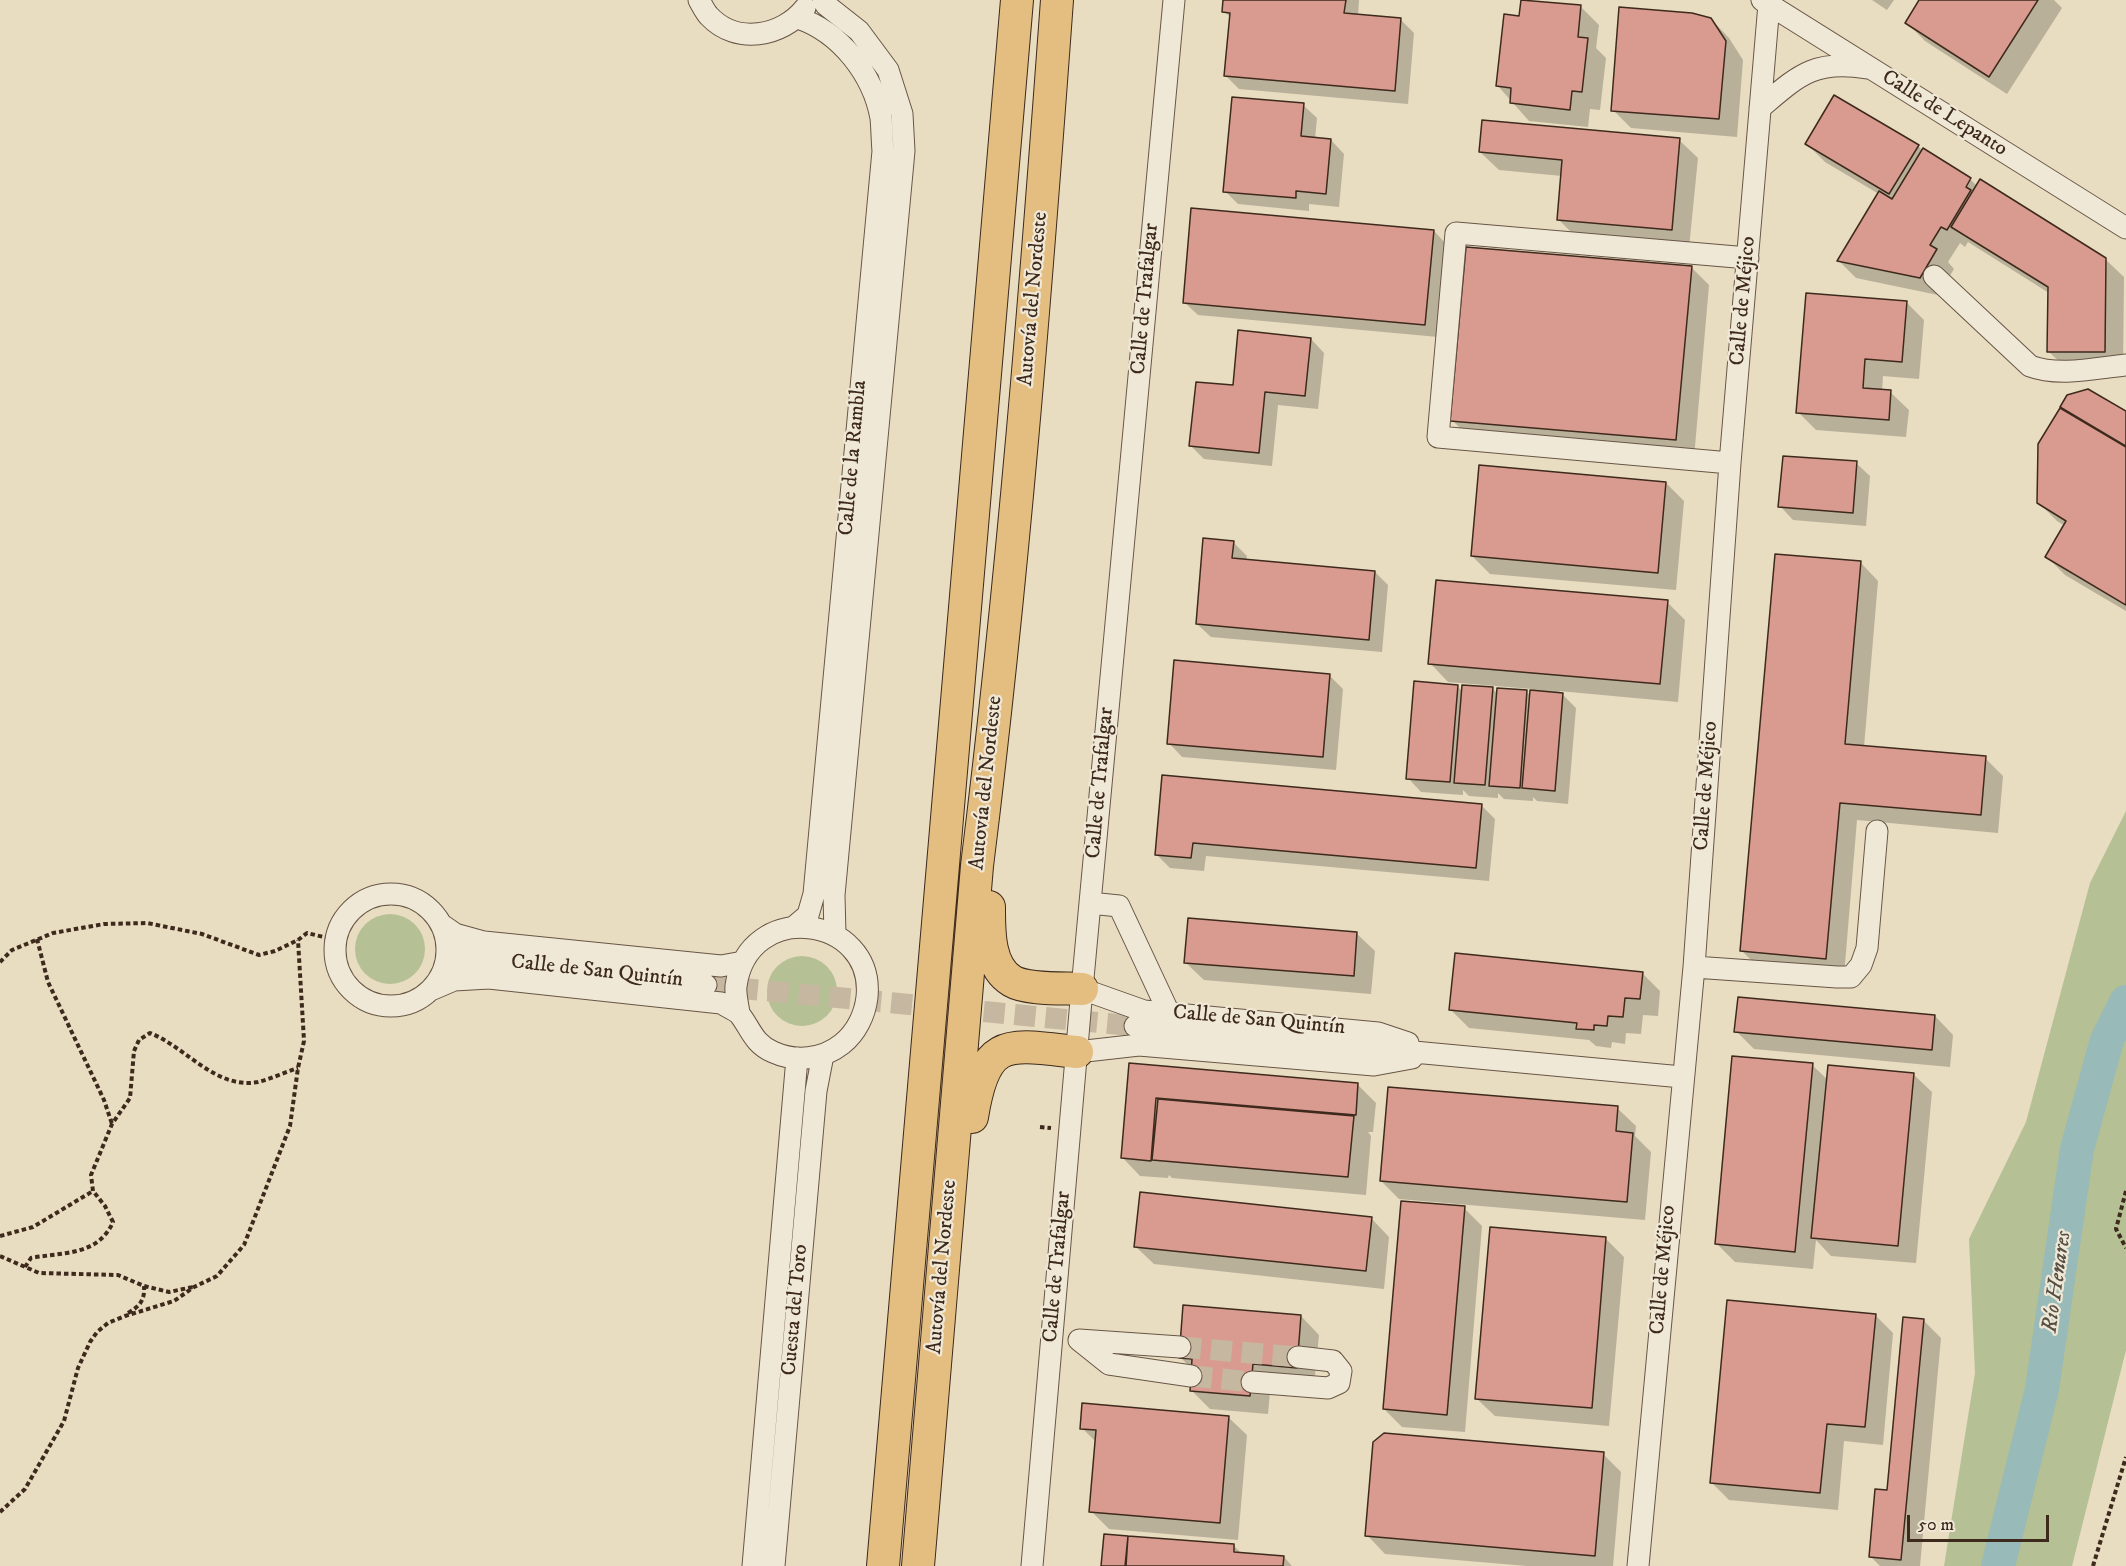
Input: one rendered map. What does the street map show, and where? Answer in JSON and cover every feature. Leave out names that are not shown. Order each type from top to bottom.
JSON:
[{"type":"highway","name":"Autovía del Nordeste","points":[[883,1566],[1017,0]]},
{"type":"highway","name":"Autovía del Nordeste","points":[[918,1566],[977,866],[991,755],[1036,284],[1057,0]]},
{"type":"highway","points":[[991,755],[989,922],[990,937],[997,964],[1012,981],[1024,985],[1082,989]]},
{"type":"highway","points":[[933,1566],[970,1130],[980,1078],[989,1063],[999,1053],[1012,1047],[1027,1046],[1077,1052]]},
{"type":"street","points":[[699,0],[709,16],[729,29],[751,34],[777,30],[798,18],[812,0]]},
{"type":"street","points":[[823,0],[826,5],[859,31],[888,70],[902,114],[904,151],[834,895],[835,935]]},
{"type":"street","name":"Calle de Trafalgar","points":[[1032,1566],[1082,989],[1174,0]]},
{"type":"street","name":"Calle de Lepanto","points":[[1766,2],[2126,228]]},
{"type":"street","name":"Calle de Méjico","points":[[1638,1566],[1694,967],[1730,463],[1760,108],[1766,2]]},
{"type":"street","name":"Calle de la Rambla","points":[[795,926],[808,915],[814,894],[882,151],[880,118],[868,81],[843,46],[814,24],[798,18]]},
{"type":"street","points":[[1760,108],[1793,80],[1808,71],[1839,66],[1871,69]]},
{"type":"street","points":[[1730,463],[1438,437],[1456,233],[1748,258]]},
{"type":"street","points":[[1934,276],[2030,366],[2055,372],[2126,365]]},
{"type":"street","points":[[1694,967],[1851,976],[1861,965],[1867,948],[1877,831]]},
{"type":"street","points":[[382,894],[400,894],[417,900],[432,910],[445,932],[448,951],[438,982],[419,1000],[402,1006],[384,1007],[367,1002],[352,992],[341,977],[335,960],[336,940],[340,925],[351,910],[365,900],[382,894]]},
{"type":"street","points":[[1090,903],[1119,906],[1170,1013]]},
{"type":"street","points":[[795,926],[816,928],[835,935],[852,949],[863,967],[867,988],[865,1009],[856,1029],[842,1044],[823,1055],[797,1058],[772,1051],[752,1036],[739,1013],[736,987],[743,962],[756,944],[774,932],[795,926]]},
{"type":"street","points":[[445,932],[484,942],[721,966],[743,962]]},
{"type":"street","name":"Calle de San Quintín","points":[[445,932],[467,953],[489,960],[706,985]]},
{"type":"street","name":"Calle de San Quintín","points":[[438,982],[456,967],[489,960]]},
{"type":"street","points":[[438,982],[489,978],[721,1003],[739,1013]]},
{"type":"street","name":"Calle de San Quintín","points":[[1082,989],[1144,1011],[1378,1033],[1436,1054]]},
{"type":"street","name":"Calle de San Quintín","points":[[1135,1026],[1682,1077]]},
{"type":"street","name":"Calle de San Quintín","points":[[1077,1052],[1139,1045],[1374,1065],[1436,1054]]},
{"type":"street","name":"Cuesta del Toro","points":[[774,1566],[816,1091],[823,1055]]},
{"type":"street","points":[[753,1566],[797,1058]]},
{"type":"street","points":[[1052,1338],[1179,1347]]},
{"type":"street","points":[[1079,1340],[1109,1364],[1191,1376]]},
{"type":"street","points":[[1252,1382],[1328,1388],[1339,1383],[1341,1371],[1333,1361],[1298,1357]]},
{"type":"path","points":[[0,962],[12,950],[53,933],[104,924],[147,923],[202,934],[260,955],[298,940],[307,933],[336,940]]},
{"type":"path","points":[[37,939],[48,982],[104,1100],[112,1124]]},
{"type":"path","points":[[0,1512],[25,1489],[64,1421],[78,1368],[97,1332],[108,1323],[125,1316],[174,1301],[194,1287],[217,1276],[244,1245],[290,1126],[304,1041],[298,940]]},
{"type":"path","points":[[25,1267],[32,1258],[76,1251],[98,1243],[108,1234],[112,1222],[105,1206],[93,1191],[91,1175],[112,1124],[130,1098],[134,1050],[139,1040],[150,1033],[161,1037],[219,1076],[237,1082],[257,1082],[298,1068]]},
{"type":"path","points":[[0,1236],[33,1227],[93,1191]]},
{"type":"path","points":[[2126,1191],[2116,1229],[2126,1248]]},
{"type":"path","points":[[0,1256],[39,1273],[118,1275],[144,1286],[170,1292],[194,1287]]},
{"type":"path","points":[[125,1316],[139,1307],[145,1297],[144,1286]]},
{"type":"path","points":[[2093,1566],[2126,1457]]},
{"type":"green space","points":[[2126,811],[2126,1350],[2072,1566],[1944,1566],[1975,1373],[1969,1239],[2026,1122],[2090,883]]},
{"type":"green space","points":[[390,914],[403,917],[415,924],[422,936],[425,949],[422,962],[415,974],[403,981],[390,984],[377,981],[365,974],[358,962],[355,949],[358,936],[365,924],[377,917]]},
{"type":"green space","points":[[809,956],[822,962],[831,971],[835,977],[837,991],[835,1005],[827,1016],[816,1024],[795,1026],[777,1016],[769,1005],[767,984],[777,966],[788,958]]},
{"type":"building","points":[[1223,0],[1346,0],[1344,13],[1401,18],[1395,91],[1224,76],[1230,13],[1222,12]]},
{"type":"building","points":[[1521,0],[1581,5],[1578,37],[1588,38],[1582,92],[1572,91],[1570,110],[1510,103],[1511,88],[1496,86],[1504,14],[1519,16]]},
{"type":"building","points":[[1919,0],[2038,0],[1989,77],[1905,23]]},
{"type":"building","points":[[1619,7],[1692,13],[1711,18],[1726,41],[1719,119],[1611,111]]},
{"type":"building","points":[[1834,95],[1919,145],[1889,194],[1805,144]]},
{"type":"building","points":[[1232,97],[1304,103],[1301,136],[1331,139],[1326,194],[1296,191],[1296,198],[1223,192]]},
{"type":"building","points":[[1482,120],[1680,138],[1672,230],[1557,220],[1562,160],[1479,152]]},
{"type":"building","points":[[1923,148],[1971,178],[1966,187],[1971,190],[1947,230],[1941,227],[1930,245],[1937,249],[1920,278],[1837,261],[1879,191],[1892,199]]},
{"type":"building","points":[[1980,179],[2106,258],[2105,352],[2047,352],[2048,287],[1951,227]]},
{"type":"building","points":[[1191,208],[1434,230],[1425,325],[1183,303]]},
{"type":"building","points":[[1466,247],[1692,266],[1676,440],[1450,421]]},
{"type":"building","points":[[1806,293],[1907,301],[1902,362],[1865,359],[1863,388],[1891,390],[1889,420],[1796,413]]},
{"type":"building","points":[[1238,330],[1311,338],[1305,396],[1265,392],[1259,453],[1189,446],[1196,382],[1233,385]]},
{"type":"building","points":[[2088,389],[2126,411],[2126,446],[2060,407],[2067,395]]},
{"type":"building","points":[[2060,408],[2126,447],[2126,605],[2045,557],[2066,521],[2037,503],[2038,444]]},
{"type":"building","points":[[1783,456],[1857,461],[1853,513],[1778,507]]},
{"type":"building","points":[[1479,465],[1666,482],[1658,573],[1471,556]]},
{"type":"building","points":[[1203,538],[1234,541],[1232,558],[1375,571],[1369,640],[1196,624]]},
{"type":"building","points":[[1775,554],[1861,561],[1845,744],[1986,756],[1981,815],[1840,803],[1826,959],[1740,951]]},
{"type":"building","points":[[1436,580],[1668,600],[1660,684],[1428,664]]},
{"type":"building","points":[[1174,660],[1330,674],[1323,757],[1167,744]]},
{"type":"building","points":[[1414,681],[1458,685],[1450,782],[1406,779]]},
{"type":"building","points":[[1462,685],[1493,687],[1485,785],[1454,783]]},
{"type":"building","points":[[1497,688],[1527,690],[1520,788],[1489,786]]},
{"type":"building","points":[[1530,690],[1563,693],[1555,791],[1522,788]]},
{"type":"building","points":[[1162,775],[1482,804],[1476,868],[1193,843],[1191,858],[1155,855]]},
{"type":"building","points":[[1188,918],[1357,932],[1354,976],[1184,963]]},
{"type":"building","points":[[1455,953],[1643,972],[1640,999],[1625,998],[1623,1017],[1608,1016],[1607,1026],[1594,1025],[1594,1030],[1576,1029],[1577,1023],[1449,1010]]},
{"type":"building","points":[[1738,997],[1935,1015],[1932,1050],[1734,1032]]},
{"type":"building","points":[[1732,1056],[1813,1063],[1795,1252],[1715,1244]]},
{"type":"building","points":[[1129,1063],[1358,1083],[1356,1115],[1156,1098],[1151,1161],[1121,1158]]},
{"type":"building","points":[[1828,1065],[1914,1073],[1898,1246],[1811,1238]]},
{"type":"building","points":[[1388,1087],[1618,1106],[1616,1131],[1633,1133],[1627,1202],[1380,1181]]},
{"type":"building","points":[[1158,1099],[1354,1116],[1348,1177],[1152,1160]]},
{"type":"building","points":[[1140,1192],[1372,1217],[1366,1271],[1134,1247]]},
{"type":"building","points":[[1401,1201],[1465,1206],[1447,1415],[1383,1409]]},
{"type":"building","points":[[1490,1227],[1606,1237],[1592,1408],[1475,1399]]},
{"type":"building","points":[[1727,1300],[1876,1314],[1865,1427],[1827,1424],[1820,1493],[1710,1483]]},
{"type":"building","points":[[1183,1305],[1301,1315],[1297,1368],[1253,1364],[1250,1396],[1190,1391],[1192,1359],[1179,1358]]},
{"type":"building","points":[[1903,1317],[1924,1319],[1901,1560],[1869,1557],[1875,1489],[1887,1490]]},
{"type":"building","points":[[1082,1403],[1229,1416],[1220,1523],[1089,1512],[1096,1430],[1080,1429]]},
{"type":"building","points":[[1384,1433],[1604,1452],[1595,1556],[1365,1536],[1373,1442]]},
{"type":"building","points":[[1104,1534],[1128,1536],[1125,1566],[1101,1566]]},
{"type":"building","points":[[1128,1536],[1234,1544],[1234,1552],[1284,1556],[1283,1566],[1126,1566]]},
{"type":"waterway","name":"Río Henares","points":[[1998,1566],[2042,1389],[2077,1149],[2107,1040],[2126,1002]]},
{"type":"tunnel","points":[[706,985],[1135,1026]]},
{"type":"tunnel","points":[[1180,1347],[1298,1357]]},
{"type":"tunnel","points":[[1191,1376],[1252,1382]]}]
